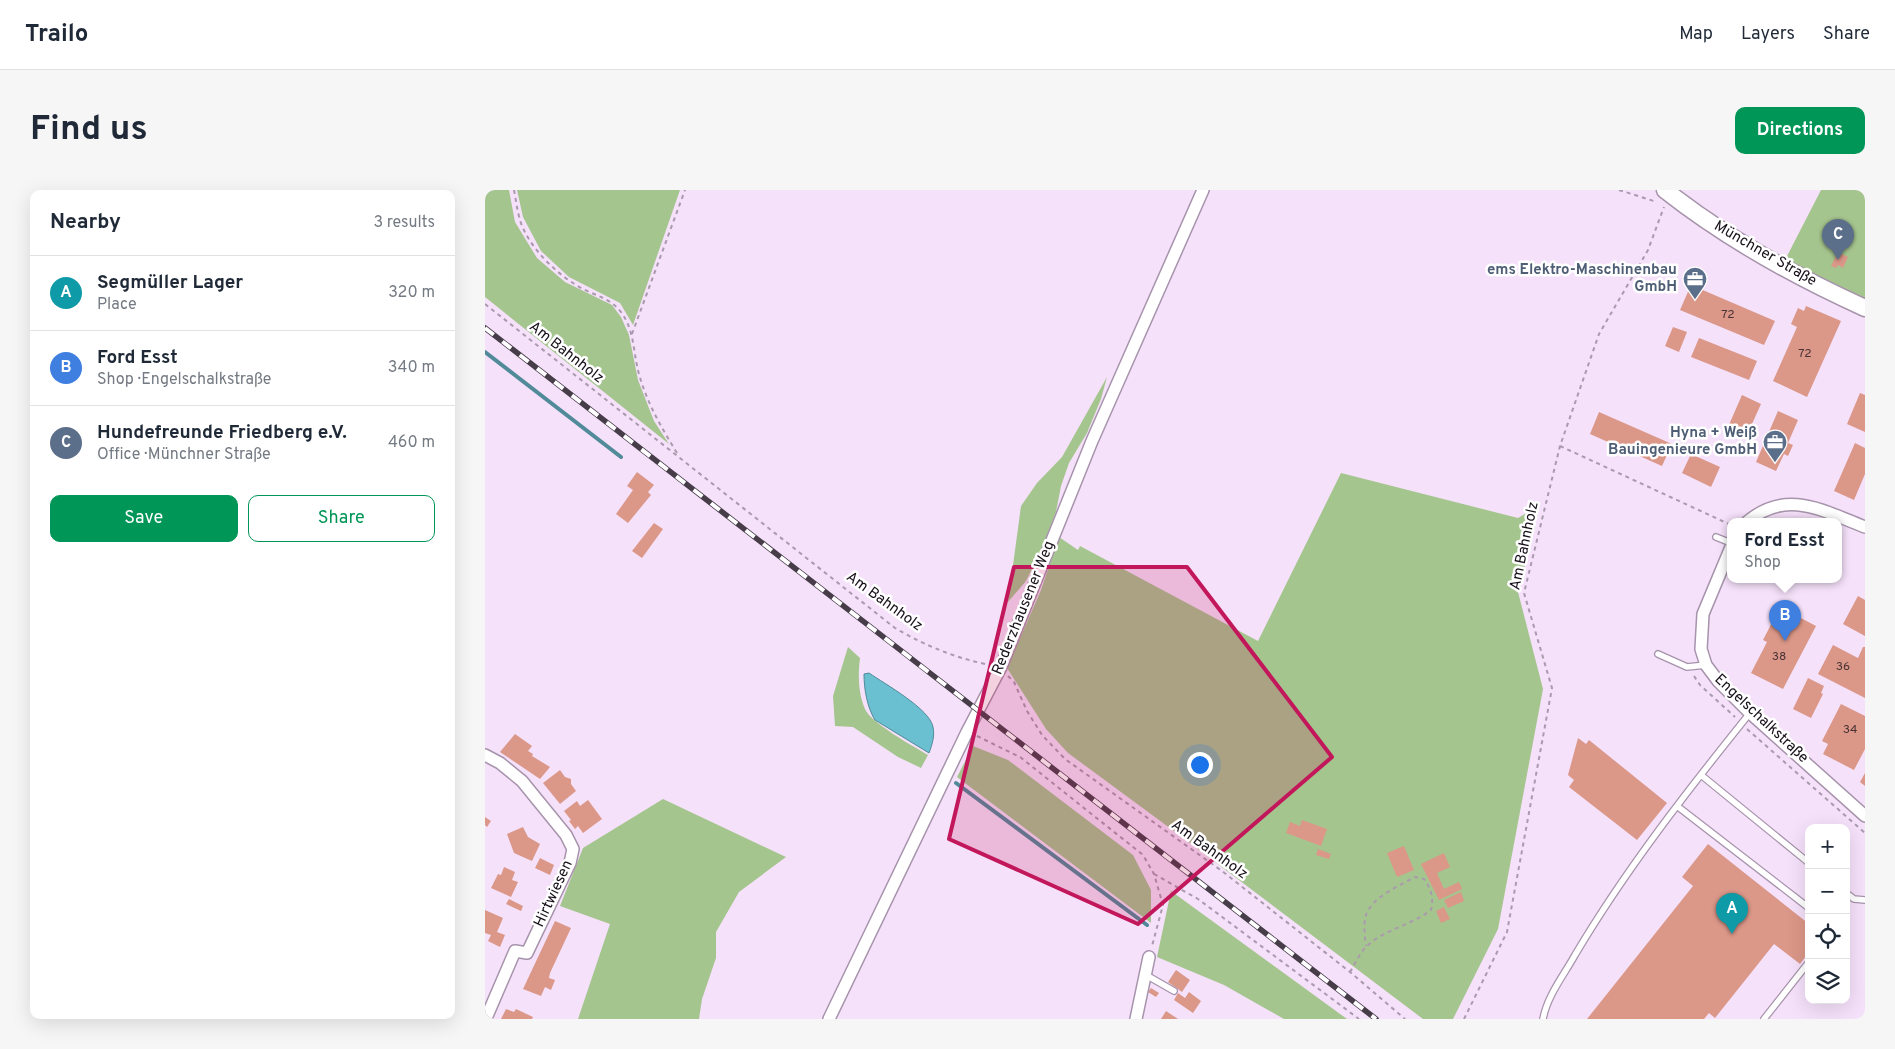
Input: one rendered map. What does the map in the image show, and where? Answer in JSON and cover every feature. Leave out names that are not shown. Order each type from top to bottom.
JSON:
[{"type":"main road","name":"Münchner Straße","points":[[1664,197],[1759,255],[1829,292],[1865,308]]},
{"type":"street","name":"Rederzhausener Weg","points":[[829,1019],[967,732],[1001,668],[1091,442],[1203,190]]},
{"type":"street","points":[[1753,518],[1767,508],[1791,504],[1805,505],[1840,518]]},
{"type":"street","points":[[1842,519],[1865,527]]},
{"type":"street","name":"Engelschalkstraße","points":[[1727,557],[1703,614],[1701,650],[1706,665],[1750,712],[1865,816]]},
{"type":"street","name":"Hirtwiesen","points":[[485,755],[500,763],[522,781],[566,835],[573,849],[570,863],[527,953],[515,951],[485,1018]]},
{"type":"street","points":[[1136,1019],[1149,957]]},
{"type":"lane","points":[[1716,537],[1727,541]]},
{"type":"lane","points":[[1658,654],[1687,666],[1706,665]]},
{"type":"lane","points":[[1543,1019],[1551,996],[1596,920],[1677,806],[1750,712]]},
{"type":"lane","points":[[1701,775],[1805,860]]},
{"type":"lane","points":[[1677,806],[1805,905]]},
{"type":"lane","points":[[1850,896],[1854,899],[1865,900]]},
{"type":"lane","points":[[1765,1019],[1805,967]]},
{"type":"lane","points":[[1146,975],[1174,991]]},
{"type":"path","points":[[513,190],[520,221],[539,254],[561,275],[582,288],[610,300],[622,313],[632,334],[638,373],[651,409],[678,455]]},
{"type":"path","points":[[632,334],[685,190]]},
{"type":"path","points":[[1619,190],[1664,197]]},
{"type":"path","name":"Am Bahnholz","points":[[1465,1019],[1507,932],[1553,688],[1523,593],[1560,446],[1599,334],[1648,250],[1664,197]]},
{"type":"path","name":"Am Bahnholz","points":[[485,304],[895,628],[924,644],[973,662],[1001,668],[1014,682],[1027,711],[1042,735],[1065,759],[1222,871],[1350,972],[1405,1019]]},
{"type":"path","points":[[1560,446],[1727,524]]},
{"type":"path","points":[[1687,666],[1700,685],[1865,834]]},
{"type":"path","points":[[967,732],[987,739],[1020,756],[1143,855],[1154,874],[1163,905],[1149,957]]},
{"type":"path","points":[[1154,874],[1198,899],[1359,1019]]},
{"type":"path","points":[[1350,972],[1366,946],[1400,926],[1423,917],[1431,910],[1433,903],[1431,893],[1424,879],[1415,877],[1376,900],[1365,916],[1366,946]]},
{"type":"highlighted area","points":[[1014,567],[1187,567],[1332,757],[1138,924],[949,839]]},
{"type":"green space","points":[[485,190],[509,190],[515,222],[537,258],[565,282],[612,305],[621,317],[629,335],[638,380],[654,421],[669,444],[485,297]]},
{"type":"green space","points":[[517,190],[680,190],[633,325],[620,303],[569,277],[541,251],[523,217]]},
{"type":"green space","points":[[1821,190],[1865,190],[1865,301],[1784,262]]},
{"type":"green space","points":[[1107,377],[1101,399],[1087,433],[1069,463],[1061,486],[1056,512],[1042,549],[1026,581],[1008,602],[1021,506],[1037,483],[1062,457]]},
{"type":"green space","points":[[1341,473],[1518,518],[1535,508],[1535,526],[1518,592],[1543,689],[1498,929],[1453,1019],[1423,1019],[1068,753],[1046,729],[1007,668],[1041,590],[1059,537],[1078,550],[1080,546],[1258,641]]},
{"type":"green space","points":[[848,647],[860,658],[859,683],[865,709],[875,721],[928,755],[921,768],[898,757],[853,727],[835,726],[833,696]]},
{"type":"green space","points":[[973,746],[1008,760],[1133,855],[1151,890],[1151,923],[957,777]]},
{"type":"green space","points":[[663,799],[786,857],[739,892],[716,932],[716,958],[702,999],[699,1019],[578,1019],[610,924],[560,906],[583,848]]},
{"type":"green space","points":[[1171,891],[1347,1019],[1284,1019],[1224,985],[1157,957]]},
{"type":"water","points":[[869,673],[906,697],[930,720],[934,734],[929,753],[875,720],[868,704],[865,686],[864,674]]},
{"type":"building","points":[[1838,252],[1848,257],[1843,268],[1838,265],[1836,268],[1831,266]]},
{"type":"building","points":[[1691,285],[1775,321],[1764,345],[1680,310]]},
{"type":"building","points":[[1806,306],[1841,321],[1807,397],[1773,381],[1797,327],[1791,324],[1798,308],[1804,311]]},
{"type":"building","points":[[1673,327],[1687,332],[1679,352],[1665,346]]},
{"type":"building","points":[[1699,338],[1757,361],[1749,380],[1691,357]]},
{"type":"building","points":[[1860,393],[1865,395],[1865,432],[1847,424]]},
{"type":"building","points":[[1742,395],[1761,404],[1747,435],[1728,427]]},
{"type":"building","points":[[1778,411],[1798,420],[1788,443],[1793,445],[1788,456],[1784,454],[1776,471],[1756,462]]},
{"type":"building","points":[[1599,412],[1672,444],[1662,466],[1590,434]]},
{"type":"building","points":[[1855,443],[1865,448],[1865,474],[1854,500],[1834,491]]},
{"type":"building","points":[[1691,454],[1720,467],[1711,487],[1682,473]]},
{"type":"building","points":[[637,472],[654,485],[648,492],[651,495],[628,523],[616,514],[633,490],[627,486]]},
{"type":"building","points":[[654,523],[663,529],[642,558],[632,551]]},
{"type":"building","points":[[1858,596],[1865,600],[1865,636],[1843,624]]},
{"type":"building","points":[[1780,607],[1816,626],[1783,689],[1751,673],[1767,642],[1763,640]]},
{"type":"building","points":[[1833,645],[1858,658],[1863,647],[1865,647],[1865,698],[1818,674]]},
{"type":"building","points":[[1808,678],[1824,686],[1821,693],[1823,694],[1811,718],[1793,709]]},
{"type":"building","points":[[1841,704],[1865,716],[1865,749],[1854,770],[1823,754],[1828,744],[1822,741]]},
{"type":"building","points":[[515,734],[532,746],[528,751],[533,754],[532,756],[550,767],[540,779],[500,752]]},
{"type":"building","points":[[1578,738],[1586,744],[1589,740],[1667,803],[1637,840],[1569,787],[1574,780],[1568,775]]},
{"type":"building","points":[[560,770],[565,777],[571,779],[571,784],[576,791],[560,804],[543,783]]},
{"type":"building","points":[[1865,773],[1865,786],[1860,782]]},
{"type":"building","points":[[588,800],[602,819],[583,833],[578,826],[575,829],[564,811],[577,801],[580,806]]},
{"type":"building","points":[[485,817],[491,821],[487,827],[485,825]]},
{"type":"building","points":[[1302,820],[1327,829],[1321,846],[1286,833],[1290,822],[1300,826]]},
{"type":"building","points":[[523,827],[528,837],[540,844],[532,861],[514,853],[507,834]]},
{"type":"building","points":[[1708,844],[1805,921],[1805,957],[1800,964],[1774,944],[1715,1018],[1709,1013],[1704,1019],[1587,1019],[1693,886],[1682,877]]},
{"type":"building","points":[[1404,846],[1414,870],[1397,877],[1387,853]]},
{"type":"building","points":[[1318,849],[1331,854],[1329,859],[1316,855]]},
{"type":"building","points":[[1444,853],[1450,867],[1437,873],[1444,889],[1459,882],[1462,889],[1439,900],[1421,864]]},
{"type":"building","points":[[540,858],[554,865],[550,875],[535,868]]},
{"type":"building","points":[[504,867],[515,872],[512,880],[518,882],[511,897],[491,888],[498,874],[501,875]]},
{"type":"building","points":[[1461,892],[1464,901],[1448,908],[1444,900]]},
{"type":"building","points":[[509,899],[523,906],[521,911],[506,904]]},
{"type":"building","points":[[1444,907],[1450,919],[1441,923],[1436,911]]},
{"type":"building","points":[[485,910],[503,918],[497,932],[505,935],[500,947],[488,941],[491,935],[485,933]]},
{"type":"building","points":[[555,921],[571,928],[550,973],[549,978],[555,980],[551,990],[545,987],[541,996],[523,989]]},
{"type":"building","points":[[1176,970],[1190,980],[1182,992],[1168,982]]},
{"type":"building","points":[[1151,988],[1159,993],[1156,997],[1148,992]]},
{"type":"building","points":[[1189,992],[1201,1001],[1193,1013],[1174,1000],[1178,993],[1185,998]]},
{"type":"building","points":[[506,1009],[514,1012],[516,1009],[533,1017],[532,1019],[501,1019]]},
{"type":"building","points":[[1166,1011],[1178,1019],[1161,1019]]},
{"type":"waterway","points":[[485,352],[621,457]]},
{"type":"waterway","points":[[956,783],[1147,925]]},
{"type":"railway","points":[[485,328],[1376,1019]]},
{"type":"place","name":"Hundefreunde Friedberg e.V.","points":[[1838,260]]},
{"type":"place","name":"ems Elektro-Maschinenbau GmbH","points":[[1695,300]]},
{"type":"place","name":"Hyna + Weiß Bauingenieure GmbH","points":[[1775,463]]},
{"type":"place","name":"Ford Esst","points":[[1785,641]]},
{"type":"place","name":"Segmüller Lager","points":[[1732,934]]}]
